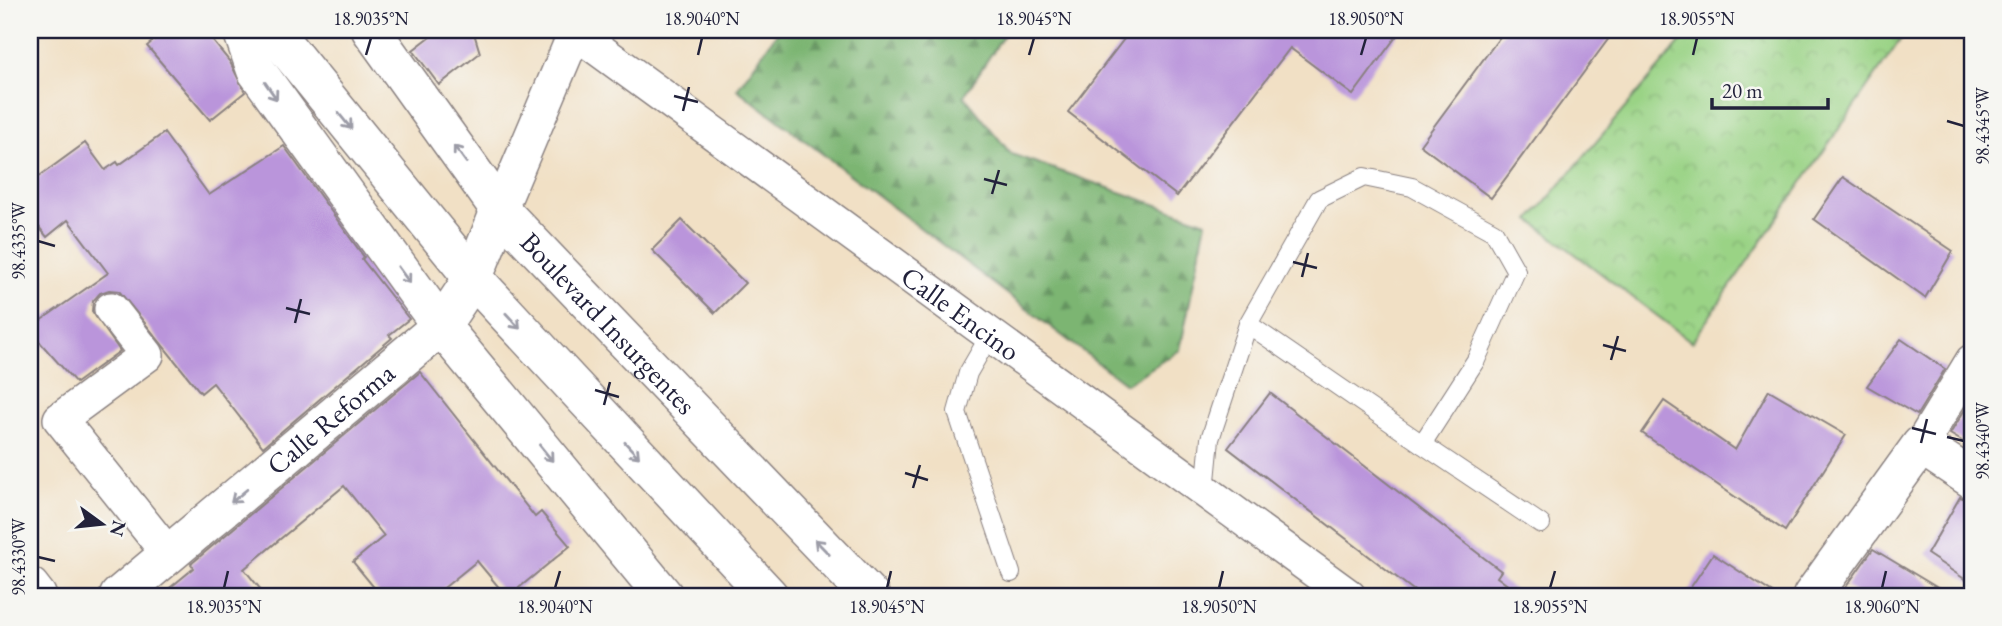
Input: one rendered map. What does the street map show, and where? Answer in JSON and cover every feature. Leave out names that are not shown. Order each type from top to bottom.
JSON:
[{"type":"main road","points":[[242,30],[256,70],[442,327],[664,596]]},
{"type":"main road","points":[[272,30],[473,278],[769,596]]},
{"type":"main road","name":"Boulevard Insurgentes","points":[[371,30],[500,210],[870,596]]},
{"type":"main road","name":"Calle Reforma","points":[[119,596],[442,327],[473,278],[500,210]]},
{"type":"main road","points":[[1812,596],[1921,445],[1972,479]]},
{"type":"main road","points":[[30,587],[37,596]]},
{"type":"street","points":[[500,210],[573,31]]},
{"type":"street","name":"Calle Encino","points":[[573,31],[1349,596]]},
{"type":"street","points":[[110,309],[146,355],[60,419],[169,555]]},
{"type":"street","points":[[1921,445],[1972,361]]},
{"type":"lane","points":[[1205,491],[1210,439],[1248,324],[1319,199],[1364,177],[1412,187],[1494,232],[1516,271],[1476,360],[1422,444]]},
{"type":"lane","points":[[1248,324],[1541,524]]},
{"type":"lane","points":[[990,335],[968,373],[957,412],[1011,572]]},
{"type":"green space","points":[[779,30],[1007,30],[964,96],[1011,154],[1206,222],[1180,350],[1126,384],[737,89]]},
{"type":"green space","points":[[1691,30],[1907,30],[1692,342],[1530,220]]},
{"type":"building","points":[[166,30],[204,30],[230,62],[245,92],[210,120],[147,46]]},
{"type":"building","points":[[439,30],[473,30],[480,53],[439,85],[413,50]]},
{"type":"building","points":[[1131,30],[1401,30],[1353,95],[1290,48],[1177,196],[1068,112]]},
{"type":"building","points":[[1505,30],[1615,30],[1491,198],[1420,145]]},
{"type":"building","points":[[164,133],[209,195],[284,146],[364,257],[362,259],[409,319],[389,335],[392,338],[263,447],[213,383],[201,393],[119,291],[100,293],[93,301],[92,311],[120,351],[76,383],[30,331],[30,328],[108,273],[68,220],[47,237],[30,216],[30,183],[85,143],[105,170],[117,162],[119,165]]},
{"type":"building","points":[[1843,177],[1953,251],[1925,298],[1814,219]]},
{"type":"building","points":[[682,220],[745,283],[715,313],[652,250]]},
{"type":"building","points":[[1901,339],[1945,369],[1917,415],[1867,386]]},
{"type":"building","points":[[420,372],[535,517],[541,512],[570,546],[509,596],[506,596],[477,561],[434,596],[381,596],[353,562],[384,536],[344,486],[244,569],[266,596],[160,596],[194,568],[191,564]]},
{"type":"building","points":[[1769,390],[1846,435],[1785,531],[1642,433],[1664,401],[1735,450]]},
{"type":"building","points":[[1270,393],[1501,571],[1497,577],[1522,596],[1421,596],[1228,448]]},
{"type":"building","points":[[1972,398],[1972,447],[1950,434]]},
{"type":"building","points":[[1960,497],[1972,501],[1972,584],[1927,554]]},
{"type":"building","points":[[1873,549],[1951,596],[1861,596],[1846,587]]},
{"type":"building","points":[[1713,554],[1777,596],[1685,596]]}]
